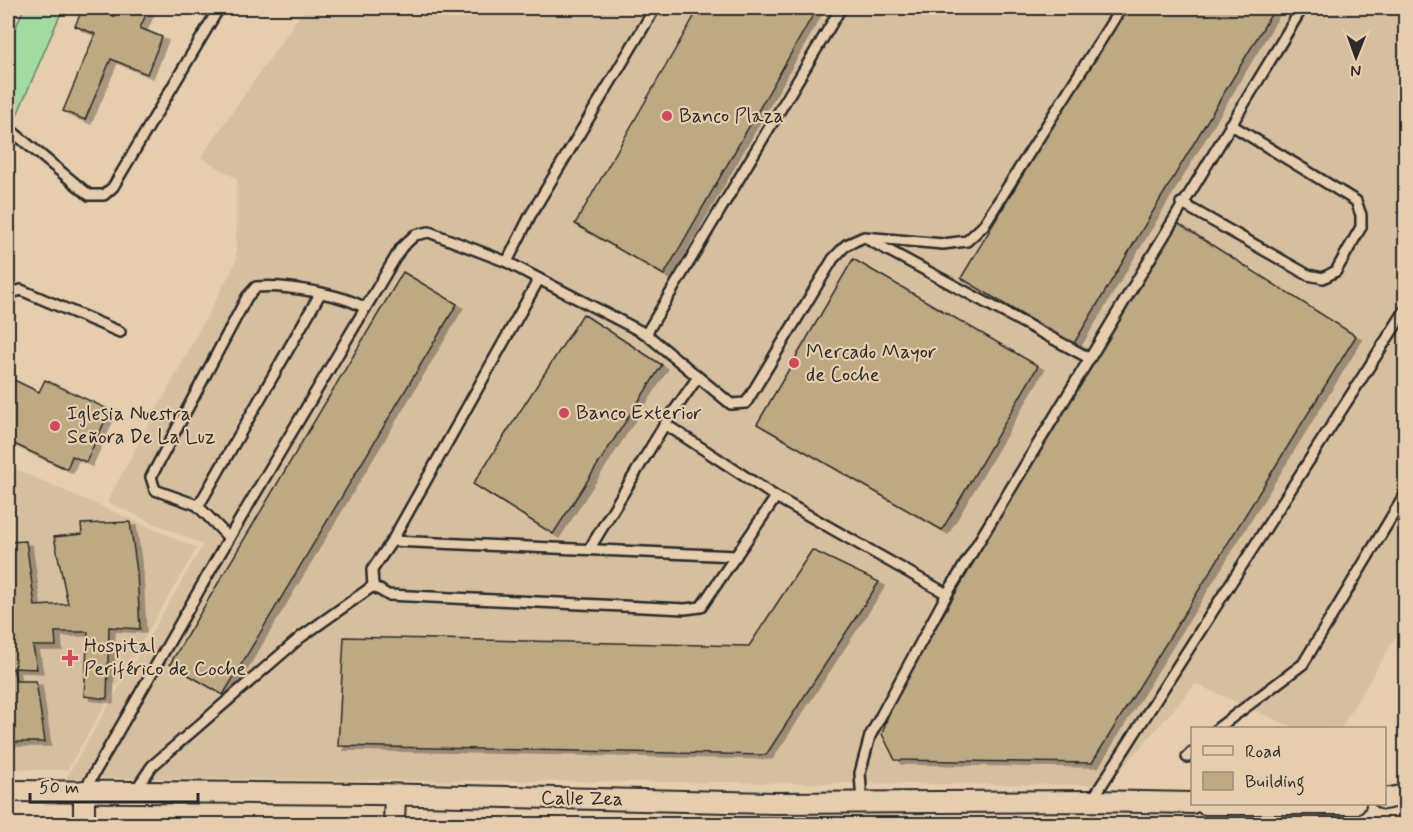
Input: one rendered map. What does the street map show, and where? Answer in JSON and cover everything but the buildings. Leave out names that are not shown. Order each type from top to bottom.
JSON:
[{"type":"street","name":"Calle Zea","points":[[8,791],[862,803],[1092,801],[1191,803]]},
{"type":"street","points":[[84,791],[84,825]]},
{"type":"street","points":[[394,825],[395,795]]},
{"type":"street","points":[[1386,799],[1406,795]]},
{"type":"lane","points":[[8,128],[89,195],[104,195],[113,187],[219,8]]},
{"type":"lane","points":[[507,262],[530,216],[654,8]]},
{"type":"lane","points":[[645,334],[841,8]]},
{"type":"lane","points":[[84,791],[365,308],[401,248],[415,235],[429,232],[507,262],[645,334],[731,404],[746,403],[833,259],[846,245],[864,237],[943,243],[967,241],[983,226],[1121,8]]},
{"type":"lane","points":[[862,803],[860,773],[870,736],[947,594],[1181,202],[1302,8]]},
{"type":"lane","points":[[1181,202],[1308,274],[1323,278],[1336,270],[1360,227],[1361,215],[1356,201],[1230,124]]},
{"type":"lane","points":[[864,237],[1089,358]]},
{"type":"lane","points":[[373,586],[372,570],[392,541],[539,279]]},
{"type":"lane","points":[[230,538],[197,506],[154,490],[152,477],[247,297],[256,288],[266,286],[352,300],[365,308]]},
{"type":"lane","points":[[8,294],[21,290],[120,332]]},
{"type":"lane","points":[[197,506],[321,294]]},
{"type":"lane","points":[[1092,801],[1406,309]]},
{"type":"lane","points":[[590,548],[665,424],[698,377]]},
{"type":"lane","points":[[665,424],[776,496],[947,594]]},
{"type":"lane","points":[[1221,727],[1303,664],[1406,493]]},
{"type":"lane","points":[[373,586],[388,595],[685,609],[701,607],[776,496]]},
{"type":"lane","points":[[392,541],[736,556]]},
{"type":"lane","points":[[135,791],[152,766],[301,638],[373,586]]},
{"type":"shaded area","name":"Mercado Mayor de Coche","points":[[305,8],[1405,8],[1405,621],[1342,727],[1292,727],[1196,684],[1107,785],[66,778],[203,545],[107,502],[236,262],[237,179],[201,157]]},
{"type":"shaded area","name":"Hospital Periférico de Coche","points":[[8,466],[197,548],[67,770],[8,769]]},
{"type":"shaded area","points":[[664,815],[664,824],[476,824],[476,823]]},
{"type":"green space","points":[[24,8],[63,8],[14,122],[8,118],[8,45]]},
{"type":"place","name":"Banco Plaza","points":[[667,116]]},
{"type":"place","name":"Mercado Mayor de Coche","points":[[794,363]]},
{"type":"place","name":"Banco Exterior","points":[[564,413]]},
{"type":"place","name":"Iglesia Nuestra Señora De La Luz","points":[[55,426]]},
{"type":"place","name":"Hospital Periférico de Coche","points":[[70,658]]}]
